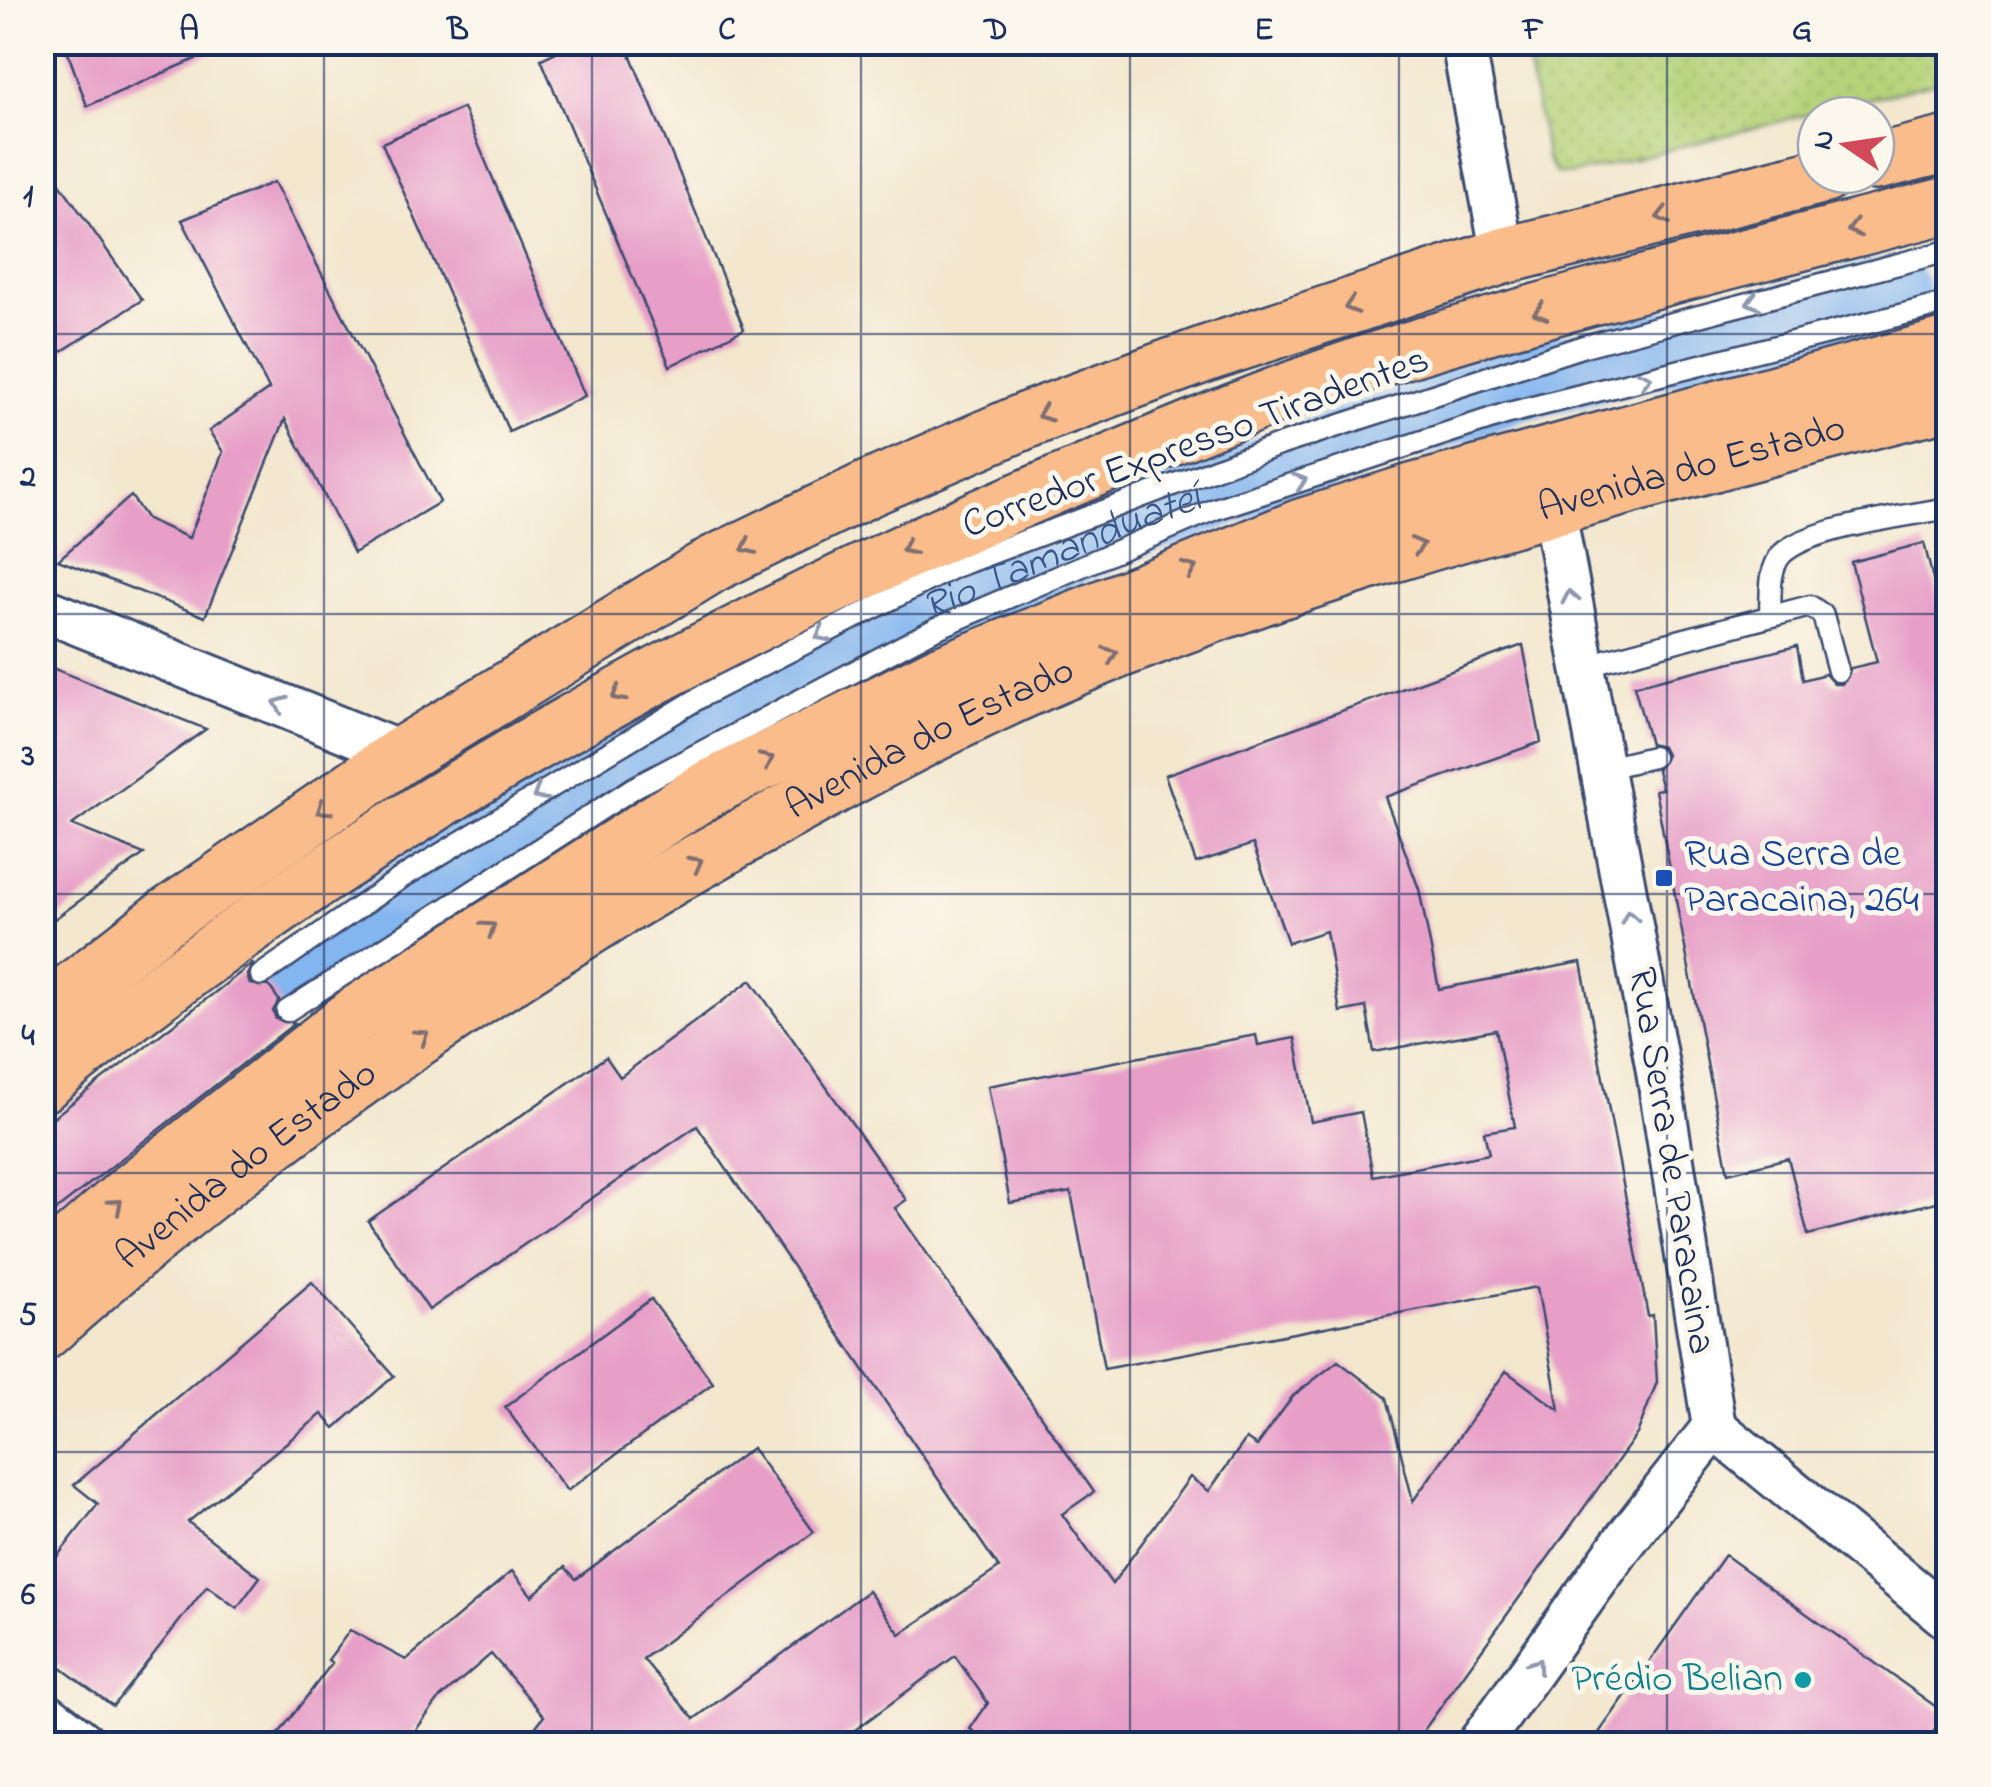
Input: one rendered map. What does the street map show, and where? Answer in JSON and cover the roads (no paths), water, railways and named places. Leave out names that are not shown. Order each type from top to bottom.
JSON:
[{"type":"main road","points":[[1896,157],[1948,144]]},
{"type":"main road","points":[[42,1014],[169,915],[403,754],[713,564],[870,488],[1032,418],[1208,352],[1503,256],[1796,182]]},
{"type":"main road","points":[[42,1084],[242,927],[407,818],[742,628],[923,541],[1200,424],[1410,349],[1948,206]]},
{"type":"main road","name":"Avenida do Estado","points":[[42,1269],[128,1194],[355,1015],[706,790],[942,673],[1301,527],[1408,492],[1948,346]]},
{"type":"main road","name":"Avenida do Estado","points":[[42,1334],[118,1265],[363,1075],[602,916],[845,779],[1068,671],[1306,580],[1553,506],[1948,402]]},
{"type":"street","points":[[1463,42],[1503,256]]},
{"type":"street","name":"Rua Serra de Paracaina","points":[[1553,506],[1657,1065],[1714,1428]]},
{"type":"street","points":[[42,609],[403,754]]},
{"type":"street","points":[[1479,1744],[1620,1547],[1714,1428],[1948,1618]]},
{"type":"street","points":[[42,1711],[86,1744]]},
{"type":"lane","name":"Corredor Expresso Tiradentes","points":[[260,975],[402,878],[704,695],[952,568],[1279,445],[1584,346],[1948,251]]},
{"type":"lane","name":"Corredor Expresso Tiradentes","points":[[287,1012],[634,787],[935,629],[1215,509],[1505,414],[1948,302]]},
{"type":"lane","points":[[1770,615],[1772,572],[1782,555],[1806,539],[1948,508]]},
{"type":"lane","points":[[1583,666],[1810,606],[1823,615],[1838,671]]},
{"type":"lane","points":[[1602,769],[1653,757]]},
{"type":"waterway","name":"Rio Tamanduateí","points":[[303,976],[457,862],[682,731],[879,630],[1141,518],[1515,384],[1892,294]]},
{"type":"place","name":"Rua Serra de Paracaina, 264","points":[[1664,878]]},
{"type":"place","name":"Prédio Belian","points":[[1803,1680]]}]
